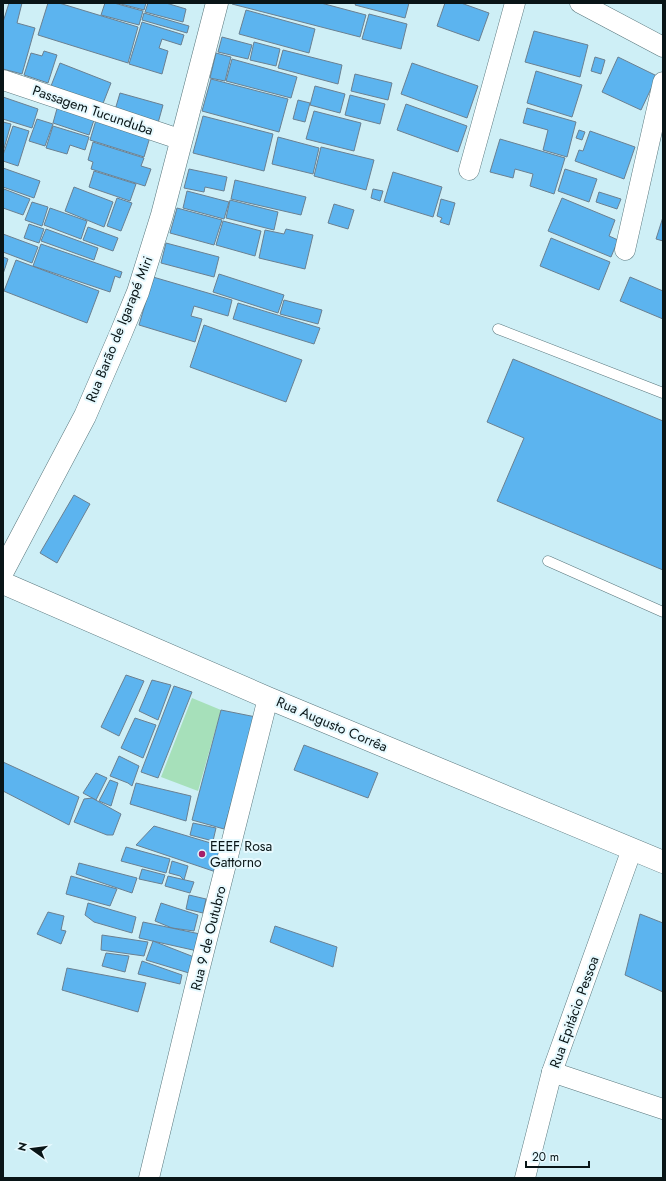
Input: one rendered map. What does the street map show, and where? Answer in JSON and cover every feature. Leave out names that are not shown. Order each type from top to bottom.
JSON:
[{"type":"main road","name":"Rua Barão de Igarapé Miri","points":[[3,571],[85,416],[138,292],[158,229],[217,3]]},
{"type":"main road","name":"Rua Augusto Corrêa","points":[[3,583],[268,698],[663,862]]},
{"type":"street","points":[[469,170],[515,3]]},
{"type":"street","points":[[580,3],[663,47]]},
{"type":"street","name":"Passagem Tucunduba","points":[[3,80],[182,140]]},
{"type":"street","points":[[625,250],[663,82]]},
{"type":"street","name":"Rua 9 de Outubro","points":[[149,1178],[197,979],[268,698]]},
{"type":"street","name":"Rua Epitácio Pessoa","points":[[525,1178],[552,1072],[632,849]]},
{"type":"street","points":[[552,1072],[663,1109]]},
{"type":"lane","points":[[498,329],[663,392]]},
{"type":"lane","points":[[548,561],[663,612]]},
{"type":"green space","points":[[192,698],[221,710],[198,791],[161,777]]},
{"type":"building","points":[[9,3],[22,3],[17,23],[35,28],[22,74],[3,69],[3,22]]},
{"type":"building","points":[[48,3],[59,3],[138,27],[128,63],[38,35]]},
{"type":"building","points":[[105,3],[114,3],[143,11],[139,25],[101,15]]},
{"type":"building","points":[[117,3],[146,3],[144,10]]},
{"type":"building","points":[[148,3],[166,3],[186,9],[183,22],[145,12]]},
{"type":"building","points":[[232,3],[321,3],[366,15],[360,37]]},
{"type":"building","points":[[356,3],[409,3],[405,18],[355,5]]},
{"type":"building","points":[[445,3],[461,3],[489,13],[479,41],[437,26]]},
{"type":"building","points":[[246,10],[315,29],[309,53],[239,34]]},
{"type":"building","points":[[144,13],[189,26],[187,33],[142,20]]},
{"type":"building","points":[[369,14],[407,24],[401,49],[362,39]]},
{"type":"building","points":[[142,22],[184,35],[181,45],[162,39],[159,48],[168,51],[162,74],[129,64]]},
{"type":"building","points":[[534,31],[588,45],[580,77],[525,62]]},
{"type":"building","points":[[222,37],[252,45],[248,59],[218,52]]},
{"type":"building","points":[[254,42],[280,49],[276,66],[250,60]]},
{"type":"building","points":[[283,50],[342,65],[338,84],[278,68]]},
{"type":"building","points":[[44,51],[57,55],[48,83],[24,75],[31,53],[42,56]]},
{"type":"building","points":[[216,53],[231,57],[225,81],[210,78]]},
{"type":"building","points":[[595,57],[605,60],[601,74],[591,71]]},
{"type":"building","points":[[618,57],[657,76],[641,110],[602,92]]},
{"type":"building","points":[[232,59],[297,77],[291,98],[226,81]]},
{"type":"building","points":[[60,63],[111,83],[102,106],[51,86]]},
{"type":"building","points":[[412,63],[478,86],[467,118],[401,94]]},
{"type":"building","points":[[536,71],[582,85],[572,117],[527,103]]},
{"type":"building","points":[[355,74],[392,83],[388,100],[351,91]]},
{"type":"building","points":[[211,79],[288,99],[279,132],[202,111]]},
{"type":"building","points":[[315,86],[345,94],[340,113],[310,105]]},
{"type":"building","points":[[120,93],[163,105],[158,123],[115,110]]},
{"type":"building","points":[[350,95],[385,104],[380,124],[345,115]]},
{"type":"building","points":[[3,97],[38,109],[32,128],[3,119]]},
{"type":"building","points":[[298,100],[310,103],[305,122],[293,119]]},
{"type":"building","points":[[406,104],[467,126],[458,152],[397,130]]},
{"type":"building","points":[[58,105],[95,117],[89,135],[53,123]]},
{"type":"building","points":[[527,108],[576,122],[567,157],[543,150],[548,130],[523,123]]},
{"type":"building","points":[[314,111],[361,123],[354,151],[306,139]]},
{"type":"building","points":[[203,116],[273,134],[264,171],[193,153]]},
{"type":"building","points":[[37,119],[53,124],[45,146],[29,141]]},
{"type":"building","points":[[96,120],[150,137],[144,157],[90,140]]},
{"type":"building","points":[[3,122],[11,124],[3,152]]},
{"type":"building","points":[[13,126],[29,131],[18,166],[3,161],[3,155]]},
{"type":"building","points":[[53,126],[89,137],[85,150],[70,145],[67,154],[46,148]]},
{"type":"building","points":[[579,130],[585,132],[582,140],[576,138]]},
{"type":"building","points":[[590,131],[635,147],[624,179],[575,161],[579,150],[583,151]]},
{"type":"building","points":[[278,137],[319,148],[313,174],[272,164]]},
{"type":"building","points":[[500,139],[565,158],[554,194],[530,186],[533,174],[515,169],[513,178],[490,172]]},
{"type":"building","points":[[93,142],[144,158],[141,166],[151,169],[145,186],[91,169],[93,162],[88,160]]},
{"type":"building","points":[[321,147],[374,160],[366,190],[314,176]]},
{"type":"building","points":[[3,168],[40,181],[34,198],[3,187]]},
{"type":"building","points":[[189,169],[227,177],[224,191],[205,187],[204,192],[184,188]]},
{"type":"building","points":[[565,169],[597,179],[589,202],[558,191]]},
{"type":"building","points":[[94,171],[136,184],[130,201],[89,187]]},
{"type":"building","points":[[393,172],[442,187],[433,217],[384,202]]},
{"type":"building","points":[[235,180],[306,197],[301,215],[231,199]]},
{"type":"building","points":[[74,187],[113,202],[104,227],[65,211]]},
{"type":"building","points":[[4,189],[30,199],[23,215],[3,208]]},
{"type":"building","points":[[373,189],[383,191],[380,201],[371,198]]},
{"type":"building","points":[[187,191],[229,202],[224,219],[183,208]]},
{"type":"building","points":[[599,192],[621,199],[617,209],[596,202]]},
{"type":"building","points":[[117,198],[132,203],[121,231],[107,226]]},
{"type":"building","points":[[562,198],[615,220],[609,236],[618,240],[611,257],[548,231]]},
{"type":"building","points":[[441,199],[455,203],[449,225],[440,222],[442,218],[437,216]]},
{"type":"building","points":[[230,200],[278,212],[274,230],[226,218]]},
{"type":"building","points":[[32,202],[48,207],[42,226],[25,220]]},
{"type":"building","points":[[334,204],[354,210],[348,229],[328,223]]},
{"type":"building","points":[[50,208],[87,221],[81,239],[44,225]]},
{"type":"building","points":[[177,208],[222,220],[214,245],[170,233]]},
{"type":"building","points":[[663,217],[663,241],[656,239]]},
{"type":"building","points":[[223,221],[261,231],[255,256],[216,245]]},
{"type":"building","points":[[29,224],[44,229],[39,243],[24,238]]},
{"type":"building","points":[[88,227],[118,238],[113,251],[83,240]]},
{"type":"building","points":[[46,229],[98,248],[94,260],[41,241]]},
{"type":"building","points":[[286,229],[313,235],[305,269],[259,258],[265,230],[284,234]]},
{"type":"building","points":[[3,234],[38,247],[32,263],[3,252]]},
{"type":"building","points":[[551,238],[610,262],[599,290],[540,266]]},
{"type":"building","points":[[166,243],[219,257],[214,277],[161,263]]},
{"type":"building","points":[[41,244],[122,272],[120,278],[115,276],[110,292],[33,266]]},
{"type":"building","points":[[3,257],[8,259],[3,274]]},
{"type":"building","points":[[16,260],[99,291],[87,323],[4,291]]},
{"type":"building","points":[[219,274],[284,295],[278,313],[213,292]]},
{"type":"building","points":[[153,277],[232,300],[228,316],[194,306],[191,316],[202,319],[195,342],[139,325]]},
{"type":"building","points":[[630,277],[663,291],[663,319],[620,301]]},
{"type":"building","points":[[284,300],[322,310],[318,324],[280,314]]},
{"type":"building","points":[[238,303],[320,328],[314,344],[233,319]]},
{"type":"building","points":[[204,325],[302,360],[286,402],[190,367]]},
{"type":"building","points":[[513,359],[663,421],[663,570],[497,501],[524,438],[487,422]]},
{"type":"building","points":[[74,495],[90,504],[57,563],[40,553]]},
{"type":"building","points":[[126,675],[144,681],[119,736],[101,727]]},
{"type":"building","points":[[152,680],[171,685],[158,720],[139,711]]},
{"type":"building","points":[[174,686],[192,692],[158,778],[141,772]]},
{"type":"building","points":[[221,710],[256,717],[224,829],[192,820]]},
{"type":"building","points":[[135,718],[156,725],[143,758],[121,748]]},
{"type":"building","points":[[304,745],[378,773],[368,798],[294,770]]},
{"type":"building","points":[[119,756],[139,766],[132,786],[110,776]]},
{"type":"building","points":[[3,762],[79,797],[69,825],[3,791]]},
{"type":"building","points":[[96,773],[107,778],[96,800],[83,793]]},
{"type":"building","points":[[110,780],[118,783],[111,806],[99,801]]},
{"type":"building","points":[[136,783],[191,796],[186,821],[130,804]]},
{"type":"building","points":[[92,798],[121,814],[113,835],[107,835],[74,822],[84,799]]},
{"type":"building","points":[[193,823],[216,828],[213,841],[190,835]]},
{"type":"building","points":[[154,826],[224,847],[216,872],[136,845]]},
{"type":"building","points":[[126,847],[170,859],[166,873],[121,861]]},
{"type":"building","points":[[172,861],[188,866],[184,880],[180,876],[169,873]]},
{"type":"building","points":[[79,863],[137,878],[132,893],[76,874]]},
{"type":"building","points":[[142,869],[165,875],[162,884],[139,879]]},
{"type":"building","points":[[71,876],[117,889],[110,906],[66,894]]},
{"type":"building","points":[[168,876],[194,882],[190,893],[165,886]]},
{"type":"building","points":[[189,895],[206,899],[203,913],[186,909]]},
{"type":"building","points":[[88,903],[136,917],[132,933],[94,922],[85,915]]},
{"type":"building","points":[[161,903],[198,915],[194,931],[172,928],[155,921]]},
{"type":"building","points":[[48,912],[64,916],[61,930],[66,931],[61,944],[37,934]]},
{"type":"building","points":[[640,914],[663,923],[663,992],[625,975]]},
{"type":"building","points":[[143,922],[200,934],[195,952],[193,950],[139,938]]},
{"type":"building","points":[[275,926],[337,947],[333,967],[270,942]]},
{"type":"building","points":[[102,935],[148,942],[144,956],[101,950]]},
{"type":"building","points":[[153,941],[194,957],[189,973],[146,960]]},
{"type":"building","points":[[106,953],[129,956],[125,972],[102,966]]},
{"type":"building","points":[[142,961],[182,975],[180,984],[138,974]]},
{"type":"building","points":[[67,968],[146,983],[138,1012],[62,990]]},
{"type":"place","name":"EEEF Rosa Gattorno","points":[[202,854]]}]
